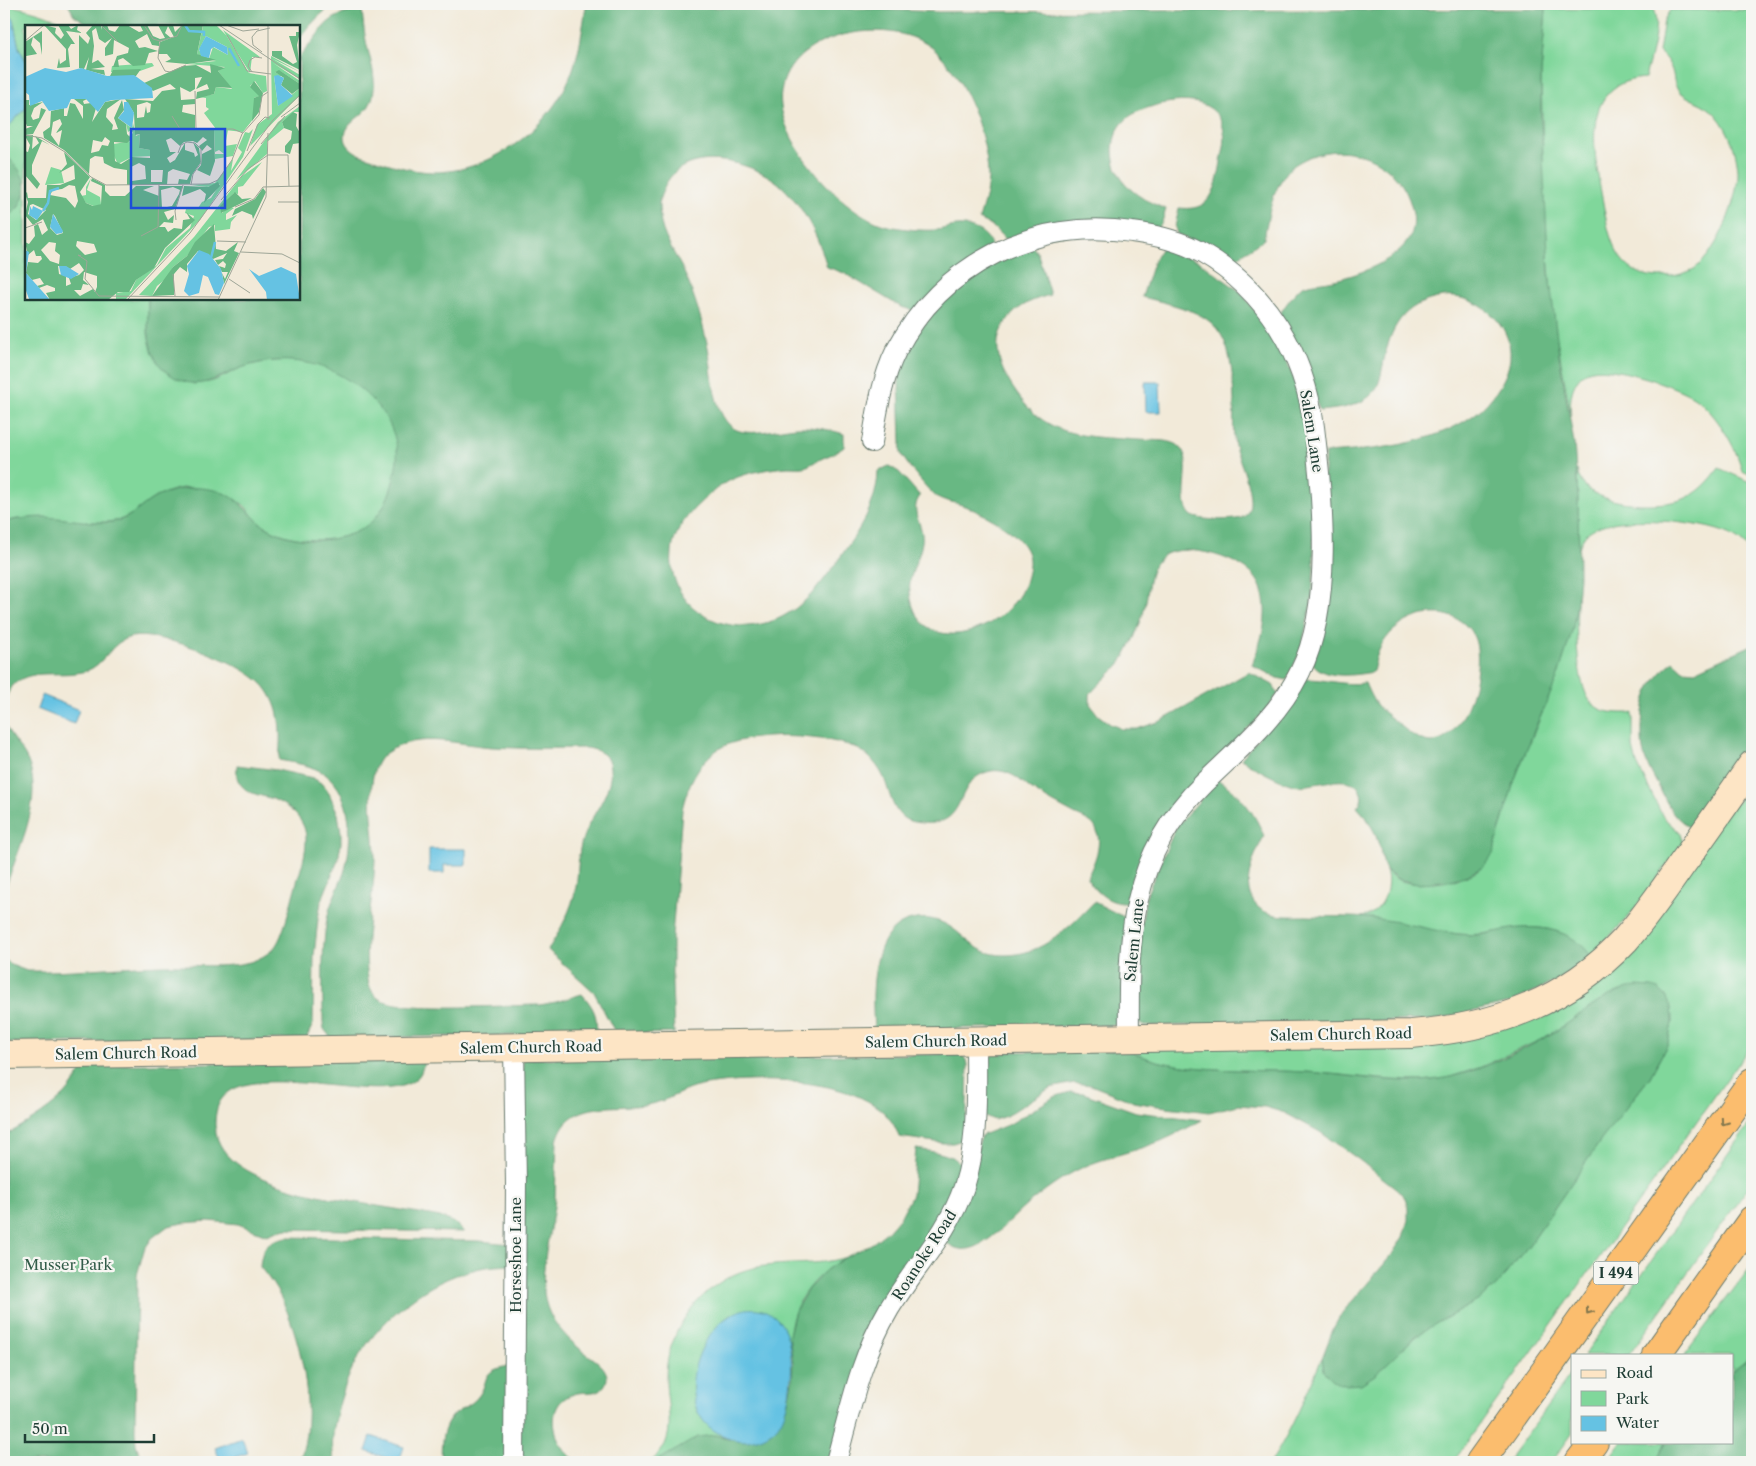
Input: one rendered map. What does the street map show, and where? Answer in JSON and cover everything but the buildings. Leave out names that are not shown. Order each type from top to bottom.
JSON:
[{"type":"highway","name":"I 494","points":[[1480,1462],[1752,1082]]},
{"type":"highway","points":[[1657,1354],[1752,1220]]},
{"type":"highway","points":[[1683,1317],[1752,1237]]},
{"type":"highway","points":[[1579,1462],[1592,1444]]},
{"type":"street","name":"Salem Lane","points":[[872,442],[878,410],[892,360],[910,328],[933,299],[959,276],[990,256],[1016,243],[1054,233],[1084,229],[1128,231],[1165,239],[1202,254],[1240,280],[1259,300],[1277,323],[1300,368],[1312,413],[1322,507],[1321,584],[1319,610],[1314,635],[1302,669],[1276,710],[1249,740],[1183,805],[1169,823],[1158,844],[1144,876],[1135,910],[1130,968],[1129,1038]]},
{"type":"street","name":"Salem Church Road","points":[[4,1055],[1411,1034],[1437,1032],[1492,1022],[1524,1010],[1557,994],[1603,961],[1625,940],[1650,910],[1752,765]]},
{"type":"street","name":"Roanoke Road","points":[[836,1462],[856,1390],[874,1337],[899,1294],[946,1226],[964,1187],[974,1140],[976,1040]]},
{"type":"street","name":"Horseshoe Lane","points":[[514,1047],[516,1184],[514,1462]]},
{"type":"green space","points":[[68,4],[336,4],[320,15],[300,38],[300,25],[89,25],[74,15]]},
{"type":"green space","points":[[4,5],[38,12],[69,25],[25,25],[25,59],[19,48],[13,19],[4,8]]},
{"type":"green space","points":[[586,6],[869,9],[938,12],[1546,9],[1541,74],[1541,120],[1549,273],[1559,355],[1574,443],[1578,497],[1579,576],[1573,628],[1557,679],[1517,773],[1493,854],[1483,867],[1468,875],[1451,880],[1417,884],[1398,879],[1386,870],[1375,833],[1366,817],[1357,807],[1362,797],[1357,786],[1350,782],[1341,781],[1300,786],[1293,785],[1272,777],[1241,759],[1306,679],[1349,684],[1365,683],[1372,699],[1384,712],[1414,736],[1431,742],[1443,739],[1454,730],[1470,700],[1477,665],[1477,649],[1474,637],[1463,623],[1449,616],[1427,614],[1407,621],[1398,627],[1381,646],[1376,657],[1373,672],[1350,675],[1333,674],[1319,669],[1313,664],[1325,453],[1382,448],[1420,440],[1455,426],[1478,412],[1491,399],[1506,375],[1510,358],[1509,345],[1499,322],[1479,305],[1455,297],[1429,300],[1417,305],[1400,319],[1394,329],[1386,352],[1379,383],[1373,393],[1368,398],[1355,404],[1320,411],[1280,314],[1301,287],[1307,284],[1344,278],[1369,269],[1402,248],[1409,238],[1414,221],[1409,199],[1402,185],[1392,173],[1368,157],[1339,151],[1309,157],[1291,167],[1282,179],[1271,204],[1264,239],[1230,263],[1177,234],[1175,227],[1179,208],[1201,206],[1213,193],[1225,140],[1220,118],[1211,109],[1200,104],[1173,102],[1146,108],[1126,119],[1120,127],[1113,144],[1115,164],[1124,182],[1143,198],[1166,209],[1162,222],[1157,229],[1005,239],[993,227],[979,219],[988,179],[984,143],[970,103],[950,67],[938,53],[925,43],[906,35],[885,32],[862,32],[839,36],[818,44],[801,56],[788,72],[781,92],[782,111],[789,131],[800,152],[815,173],[833,192],[870,219],[888,226],[912,230],[937,230],[956,226],[968,227],[985,235],[991,247],[913,310],[901,307],[844,273],[827,267],[819,244],[802,210],[787,191],[766,175],[736,163],[719,161],[703,161],[688,164],[675,172],[661,194],[659,215],[663,231],[682,268],[696,304],[707,343],[717,400],[720,411],[726,421],[733,428],[748,432],[803,427],[824,429],[844,434],[844,447],[834,453],[805,467],[767,469],[733,479],[715,490],[694,509],[678,532],[672,552],[672,568],[676,583],[683,596],[692,607],[704,615],[718,622],[732,625],[758,625],[773,621],[795,609],[817,588],[848,546],[871,506],[878,471],[889,466],[899,472],[920,496],[917,502],[916,513],[922,542],[910,580],[910,593],[917,615],[931,629],[948,634],[968,632],[988,624],[1005,612],[1019,595],[1027,576],[1028,554],[1024,546],[1009,530],[980,513],[937,497],[911,469],[901,452],[899,381],[902,362],[908,346],[939,305],[986,267],[1032,246],[1038,254],[1050,295],[1036,299],[1013,313],[1001,331],[998,345],[999,358],[1004,372],[1020,398],[1047,423],[1062,430],[1097,437],[1162,441],[1176,444],[1182,450],[1185,458],[1185,499],[1191,515],[1213,520],[1236,519],[1245,516],[1249,510],[1249,489],[1236,450],[1232,375],[1229,354],[1223,338],[1214,326],[1187,309],[1142,297],[1154,260],[1163,246],[1198,261],[1241,292],[1280,344],[1301,397],[1313,498],[1314,566],[1312,600],[1301,650],[1287,680],[1277,678],[1252,665],[1265,620],[1261,589],[1253,575],[1234,562],[1207,553],[1179,551],[1168,553],[1159,559],[1150,575],[1142,618],[1134,638],[1122,661],[1090,694],[1090,704],[1098,715],[1110,724],[1122,729],[1137,729],[1161,721],[1249,672],[1273,685],[1278,694],[1265,711],[1196,780],[1128,903],[1115,902],[1104,896],[1087,878],[1095,859],[1099,840],[1095,827],[1089,821],[1041,796],[1008,773],[991,771],[978,776],[969,784],[953,813],[945,820],[933,823],[914,822],[907,820],[897,811],[884,778],[874,762],[860,750],[847,745],[829,740],[788,736],[747,739],[717,750],[698,769],[687,793],[682,810],[672,937],[674,1033],[616,1034],[594,992],[548,950],[572,904],[582,841],[608,786],[610,768],[606,756],[596,750],[587,748],[505,748],[427,740],[401,745],[386,753],[378,761],[373,776],[371,807],[375,859],[366,950],[368,979],[372,992],[378,998],[389,1003],[430,1007],[540,1005],[582,994],[590,1003],[594,1012],[596,1034],[331,1038],[324,1029],[323,1022],[325,932],[328,913],[344,873],[350,834],[346,807],[335,783],[325,774],[314,768],[279,760],[280,724],[276,707],[268,691],[259,681],[226,660],[183,644],[163,639],[145,636],[131,637],[118,643],[98,664],[86,671],[37,674],[26,677],[17,682],[9,691],[4,705],[4,522],[24,518],[45,517],[112,522],[127,517],[165,493],[183,489],[203,488],[221,492],[233,498],[258,521],[275,532],[302,539],[332,539],[346,536],[359,531],[370,523],[386,502],[397,460],[396,443],[391,427],[383,412],[372,400],[344,377],[312,364],[295,361],[259,363],[241,368],[209,382],[192,383],[174,377],[158,362],[153,353],[150,343],[148,300],[300,300],[300,56],[331,20],[349,12],[362,10],[365,37],[374,79],[371,102],[365,111],[346,130],[346,142],[352,150],[361,155],[425,172],[456,170],[478,164],[519,142],[552,109],[564,90],[573,69]]},
{"type":"green space","points":[[1546,9],[1653,9],[1656,24],[1655,33],[1645,78],[1624,82],[1610,91],[1601,104],[1596,120],[1595,138],[1598,175],[1606,220],[1614,247],[1621,259],[1630,268],[1642,274],[1658,277],[1667,277],[1690,271],[1703,262],[1718,239],[1731,210],[1738,171],[1732,142],[1717,116],[1707,107],[1685,96],[1675,85],[1670,65],[1659,52],[1664,20],[1670,10],[1752,10],[1752,475],[1742,471],[1730,441],[1703,404],[1673,387],[1641,376],[1609,370],[1595,369],[1586,372],[1577,381],[1572,392],[1570,404],[1571,417],[1553,317],[1544,202],[1541,74]]},
{"type":"green space","points":[[25,109],[25,300],[148,300],[148,334],[151,346],[193,384],[213,381],[251,365],[269,361],[288,360],[306,362],[328,368],[354,383],[366,392],[385,415],[392,427],[398,454],[397,467],[390,493],[379,513],[369,524],[363,529],[338,538],[314,540],[291,537],[259,522],[238,501],[192,487],[165,493],[129,516],[115,521],[17,519],[4,522],[4,221],[20,204],[11,160],[4,156],[4,131]]},
{"type":"green space","points":[[4,156],[19,171],[25,190],[19,207],[4,221]]},
{"type":"green space","points":[[1719,468],[1752,483],[1752,554],[1736,538],[1716,529],[1658,521],[1618,522],[1602,525],[1585,535],[1579,550],[1577,470],[1582,482],[1592,491],[1605,498],[1621,502],[1654,504],[1681,500],[1693,494],[1707,483]]},
{"type":"green space","points":[[1577,602],[1578,657],[1580,673],[1588,699],[1599,709],[1633,713],[1633,748],[1637,764],[1663,817],[1680,833],[1683,843],[1631,914],[1591,956],[1569,937],[1548,929],[1523,928],[1472,935],[1361,917],[1375,911],[1384,900],[1388,885],[1386,870],[1394,878],[1423,884],[1459,879],[1478,871],[1484,865],[1494,847],[1512,787],[1558,673],[1566,650]]},
{"type":"green space","points":[[1752,645],[1752,744],[1694,828],[1682,822],[1673,812],[1646,761],[1642,735],[1645,700],[1658,677],[1673,661],[1683,670],[1695,671]]},
{"type":"green space","points":[[4,721],[9,733],[28,761],[33,782],[33,798],[26,831],[4,893]]},
{"type":"green space","points":[[237,765],[277,770],[313,778],[321,783],[329,793],[338,814],[341,843],[338,860],[321,902],[314,956],[313,1024],[306,1039],[4,1043],[4,958],[11,965],[27,971],[163,965],[218,966],[250,962],[263,957],[273,949],[281,937],[303,862],[306,846],[305,830],[299,819],[285,806],[273,799],[244,788],[237,778]]},
{"type":"green space","points":[[1218,780],[1246,804],[1264,836],[1252,862],[1248,881],[1252,899],[1263,911],[1281,916],[1375,919],[1468,935],[1517,928],[1541,928],[1564,934],[1574,939],[1591,956],[1560,979],[1510,1003],[1435,1020],[1144,1026],[1140,1023],[1137,1016],[1139,940],[1146,896],[1176,827]]},
{"type":"green space","points":[[1752,785],[1752,1044],[1453,1462],[1271,1462],[1305,1398],[1322,1358],[1324,1371],[1333,1380],[1394,1355],[1426,1329],[1479,1300],[1496,1286],[1529,1245],[1601,1140],[1650,1077],[1668,1043],[1672,1014],[1580,1014],[1540,1040],[1481,1067],[1447,1078],[1421,1081],[1304,1072],[1189,1067],[1146,1058],[1128,1050],[1544,1014]]},
{"type":"green space","points":[[1094,902],[1126,918],[1121,1018],[1118,1025],[874,1030],[873,986],[879,954],[885,940],[893,929],[905,922],[921,919],[934,920],[947,925],[984,951],[993,954],[1019,954],[1043,945],[1054,938]]},
{"type":"green space","points":[[1637,986],[1658,989],[1666,996],[1671,1007],[1672,1023],[1668,1043],[1650,1077],[1601,1140],[1529,1245],[1496,1286],[1479,1300],[1416,1336],[1375,1375],[1361,1384],[1346,1385],[1333,1380],[1324,1371],[1322,1358],[1334,1327],[1342,1313],[1391,1256],[1403,1237],[1408,1220],[1408,1207],[1405,1198],[1397,1189],[1358,1159],[1320,1132],[1285,1113],[1265,1107],[1238,1105],[1209,1112],[1158,1106],[1134,1102],[1091,1085],[1074,1083],[1050,1088],[1006,1116],[994,1120],[983,1115],[985,1064],[997,1052],[1128,1050],[1146,1058],[1189,1067],[1304,1072],[1406,1081],[1429,1080],[1465,1073],[1514,1053],[1547,1036],[1609,996]]},
{"type":"green space","points":[[959,1054],[964,1057],[968,1064],[966,1139],[953,1143],[899,1137],[887,1116],[868,1101],[842,1091],[812,1084],[781,1081],[751,1081],[701,1086],[655,1103],[597,1108],[584,1111],[572,1117],[563,1127],[557,1141],[555,1198],[545,1256],[545,1301],[550,1314],[563,1332],[600,1364],[606,1372],[607,1379],[605,1385],[600,1390],[577,1393],[566,1398],[556,1409],[554,1424],[558,1440],[566,1452],[579,1462],[519,1462],[523,1059]]},
{"type":"green space","name":"Musser Park","points":[[424,1060],[423,1067],[417,1078],[401,1086],[377,1089],[287,1082],[259,1082],[236,1088],[219,1103],[215,1125],[220,1144],[233,1160],[252,1173],[275,1183],[299,1191],[440,1217],[455,1223],[464,1232],[287,1229],[267,1235],[238,1224],[209,1221],[168,1226],[152,1238],[144,1250],[137,1275],[135,1431],[136,1444],[142,1462],[4,1462],[4,1136],[49,1108],[62,1097],[75,1082],[85,1065]]},
{"type":"green space","points":[[1070,1092],[1083,1093],[1136,1112],[1202,1120],[1161,1141],[1107,1158],[1068,1175],[1033,1200],[992,1237],[974,1248],[954,1247],[945,1241],[982,1135],[1010,1124],[1054,1097]]},
{"type":"green space","points":[[1752,1120],[1752,1182],[1630,1354],[1585,1354]]},
{"type":"green space","points":[[916,1149],[946,1155],[962,1164],[942,1217],[889,1294],[828,1462],[655,1462],[698,1437],[715,1435],[736,1440],[756,1439],[779,1424],[787,1405],[792,1382],[793,1363],[789,1335],[795,1311],[808,1289],[826,1270],[873,1243],[888,1231],[901,1216],[912,1195]]},
{"type":"green space","points":[[287,1237],[479,1241],[511,1244],[511,1265],[478,1269],[456,1275],[439,1283],[408,1302],[380,1328],[359,1356],[346,1384],[335,1424],[333,1455],[335,1462],[299,1462],[307,1424],[307,1403],[302,1360],[283,1302],[273,1284],[260,1267],[264,1249],[275,1240]]},
{"type":"green space","points":[[846,1257],[823,1273],[804,1294],[792,1319],[790,1347],[779,1321],[732,1314],[712,1332],[704,1345],[694,1373],[694,1402],[704,1421],[725,1437],[715,1435],[658,1461],[650,1462],[665,1444],[668,1434],[669,1412],[666,1378],[671,1346],[685,1317],[695,1304],[719,1283],[746,1270],[775,1265],[832,1261]]},
{"type":"green space","points":[[1752,1265],[1752,1355],[1734,1369],[1734,1354],[1685,1354]]},
{"type":"green space","points":[[1752,1355],[1752,1462],[1656,1462],[1665,1444],[1734,1444],[1734,1369]]},
{"type":"green space","points":[[509,1366],[509,1462],[442,1462],[442,1441],[448,1422],[457,1412],[476,1399],[481,1393],[489,1374],[499,1368]]},
{"type":"green space","points":[[1571,1373],[1571,1435],[1552,1462],[1507,1462]]},
{"type":"green space","points":[[1620,1444],[1665,1444],[1656,1462],[1607,1462]]},
{"type":"water","points":[[4,8],[13,19],[19,48],[25,59],[25,109],[4,131]]},
{"type":"water","points":[[1145,382],[1160,382],[1161,412],[1146,412]]},
{"type":"water","points":[[42,695],[79,710],[74,724],[37,709]]},
{"type":"water","points":[[429,849],[466,849],[466,865],[444,865],[444,873],[429,873]]},
{"type":"water","points":[[745,1309],[761,1310],[773,1315],[782,1325],[787,1337],[791,1366],[788,1399],[781,1421],[769,1434],[747,1441],[736,1440],[722,1435],[703,1420],[695,1404],[693,1385],[696,1365],[703,1346],[714,1330],[728,1317]]},
{"type":"water","points":[[371,1436],[404,1447],[399,1462],[366,1451]]},
{"type":"water","points":[[242,1438],[248,1453],[221,1462],[215,1448]]}]
